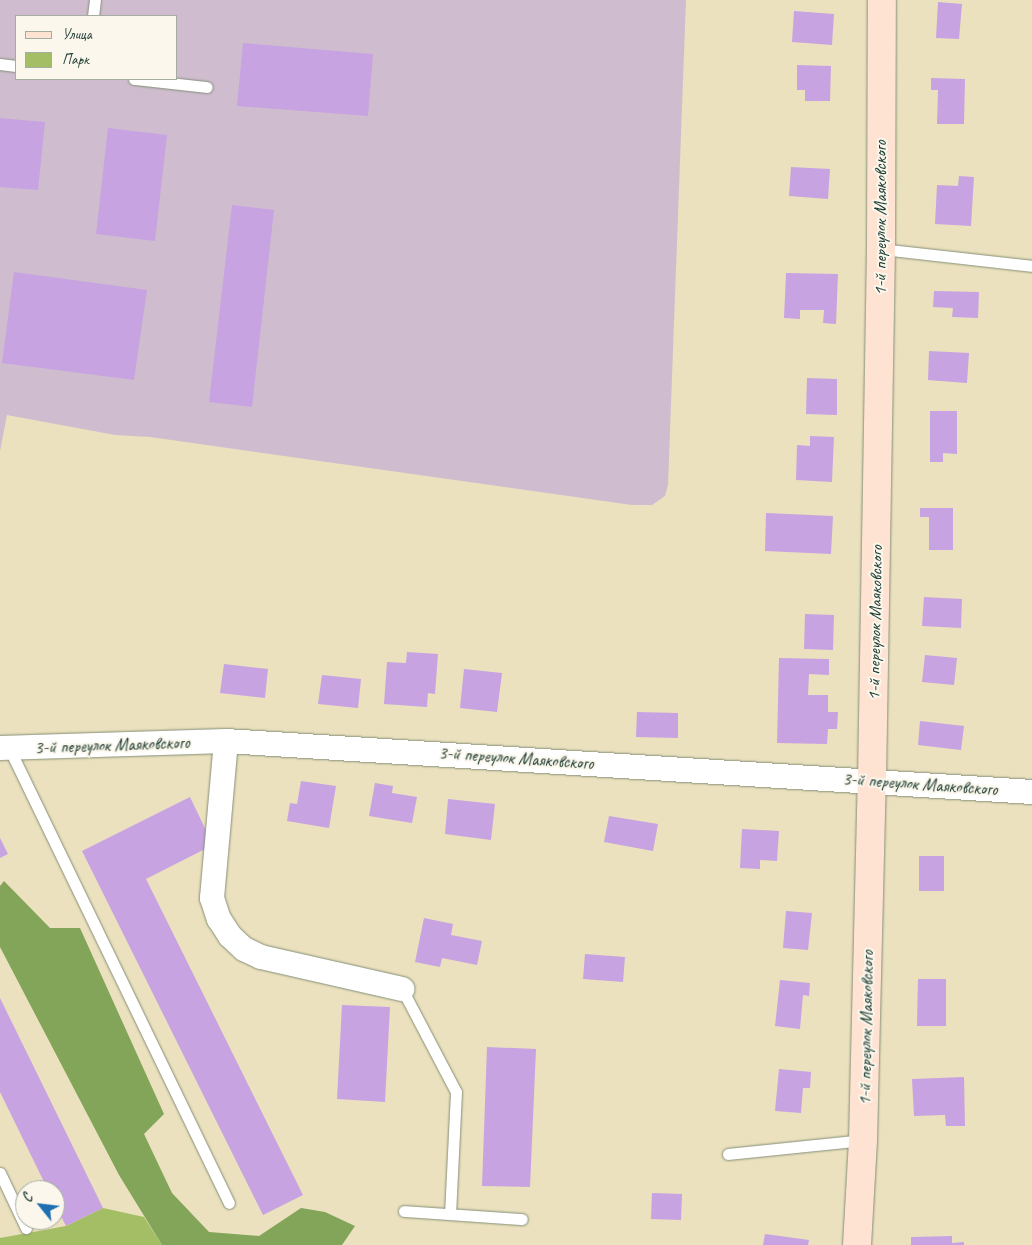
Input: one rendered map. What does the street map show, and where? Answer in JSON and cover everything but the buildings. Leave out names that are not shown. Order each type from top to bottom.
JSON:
[{"type":"street","name":"1-й переулок Маяковского","points":[[857,1245],[863,1140],[872,780],[882,0]]},
{"type":"street","name":"3-й переулок Маяковского","points":[[5,749],[226,740],[872,780],[1032,792]]},
{"type":"street","points":[[226,740],[212,898],[219,919],[230,936],[244,949],[261,957],[402,989]]},
{"type":"lane","points":[[93,15],[95,0]]},
{"type":"lane","points":[[0,64],[15,66]]},
{"type":"lane","points":[[143,80],[207,87]]},
{"type":"lane","points":[[880,249],[1032,266]]},
{"type":"lane","points":[[5,749],[229,1203]]},
{"type":"lane","points":[[402,989],[456,1092],[450,1214]]},
{"type":"lane","points":[[728,1154],[863,1140]]},
{"type":"lane","points":[[0,1174],[15,1205]]},
{"type":"lane","points":[[404,1211],[522,1219]]},
{"type":"shaded area","points":[[0,0],[686,0],[668,485],[665,496],[652,505],[632,505],[150,437],[115,435],[7,415],[0,451]]},
{"type":"green space","points":[[4,881],[50,928],[80,928],[164,1114],[144,1134],[172,1193],[209,1232],[259,1236],[301,1208],[325,1212],[355,1226],[342,1245],[162,1245],[119,1175],[0,947],[0,886]]},
{"type":"green space","points":[[103,1208],[144,1217],[162,1245],[0,1245],[0,1238],[44,1230],[65,1230],[66,1226]]}]
